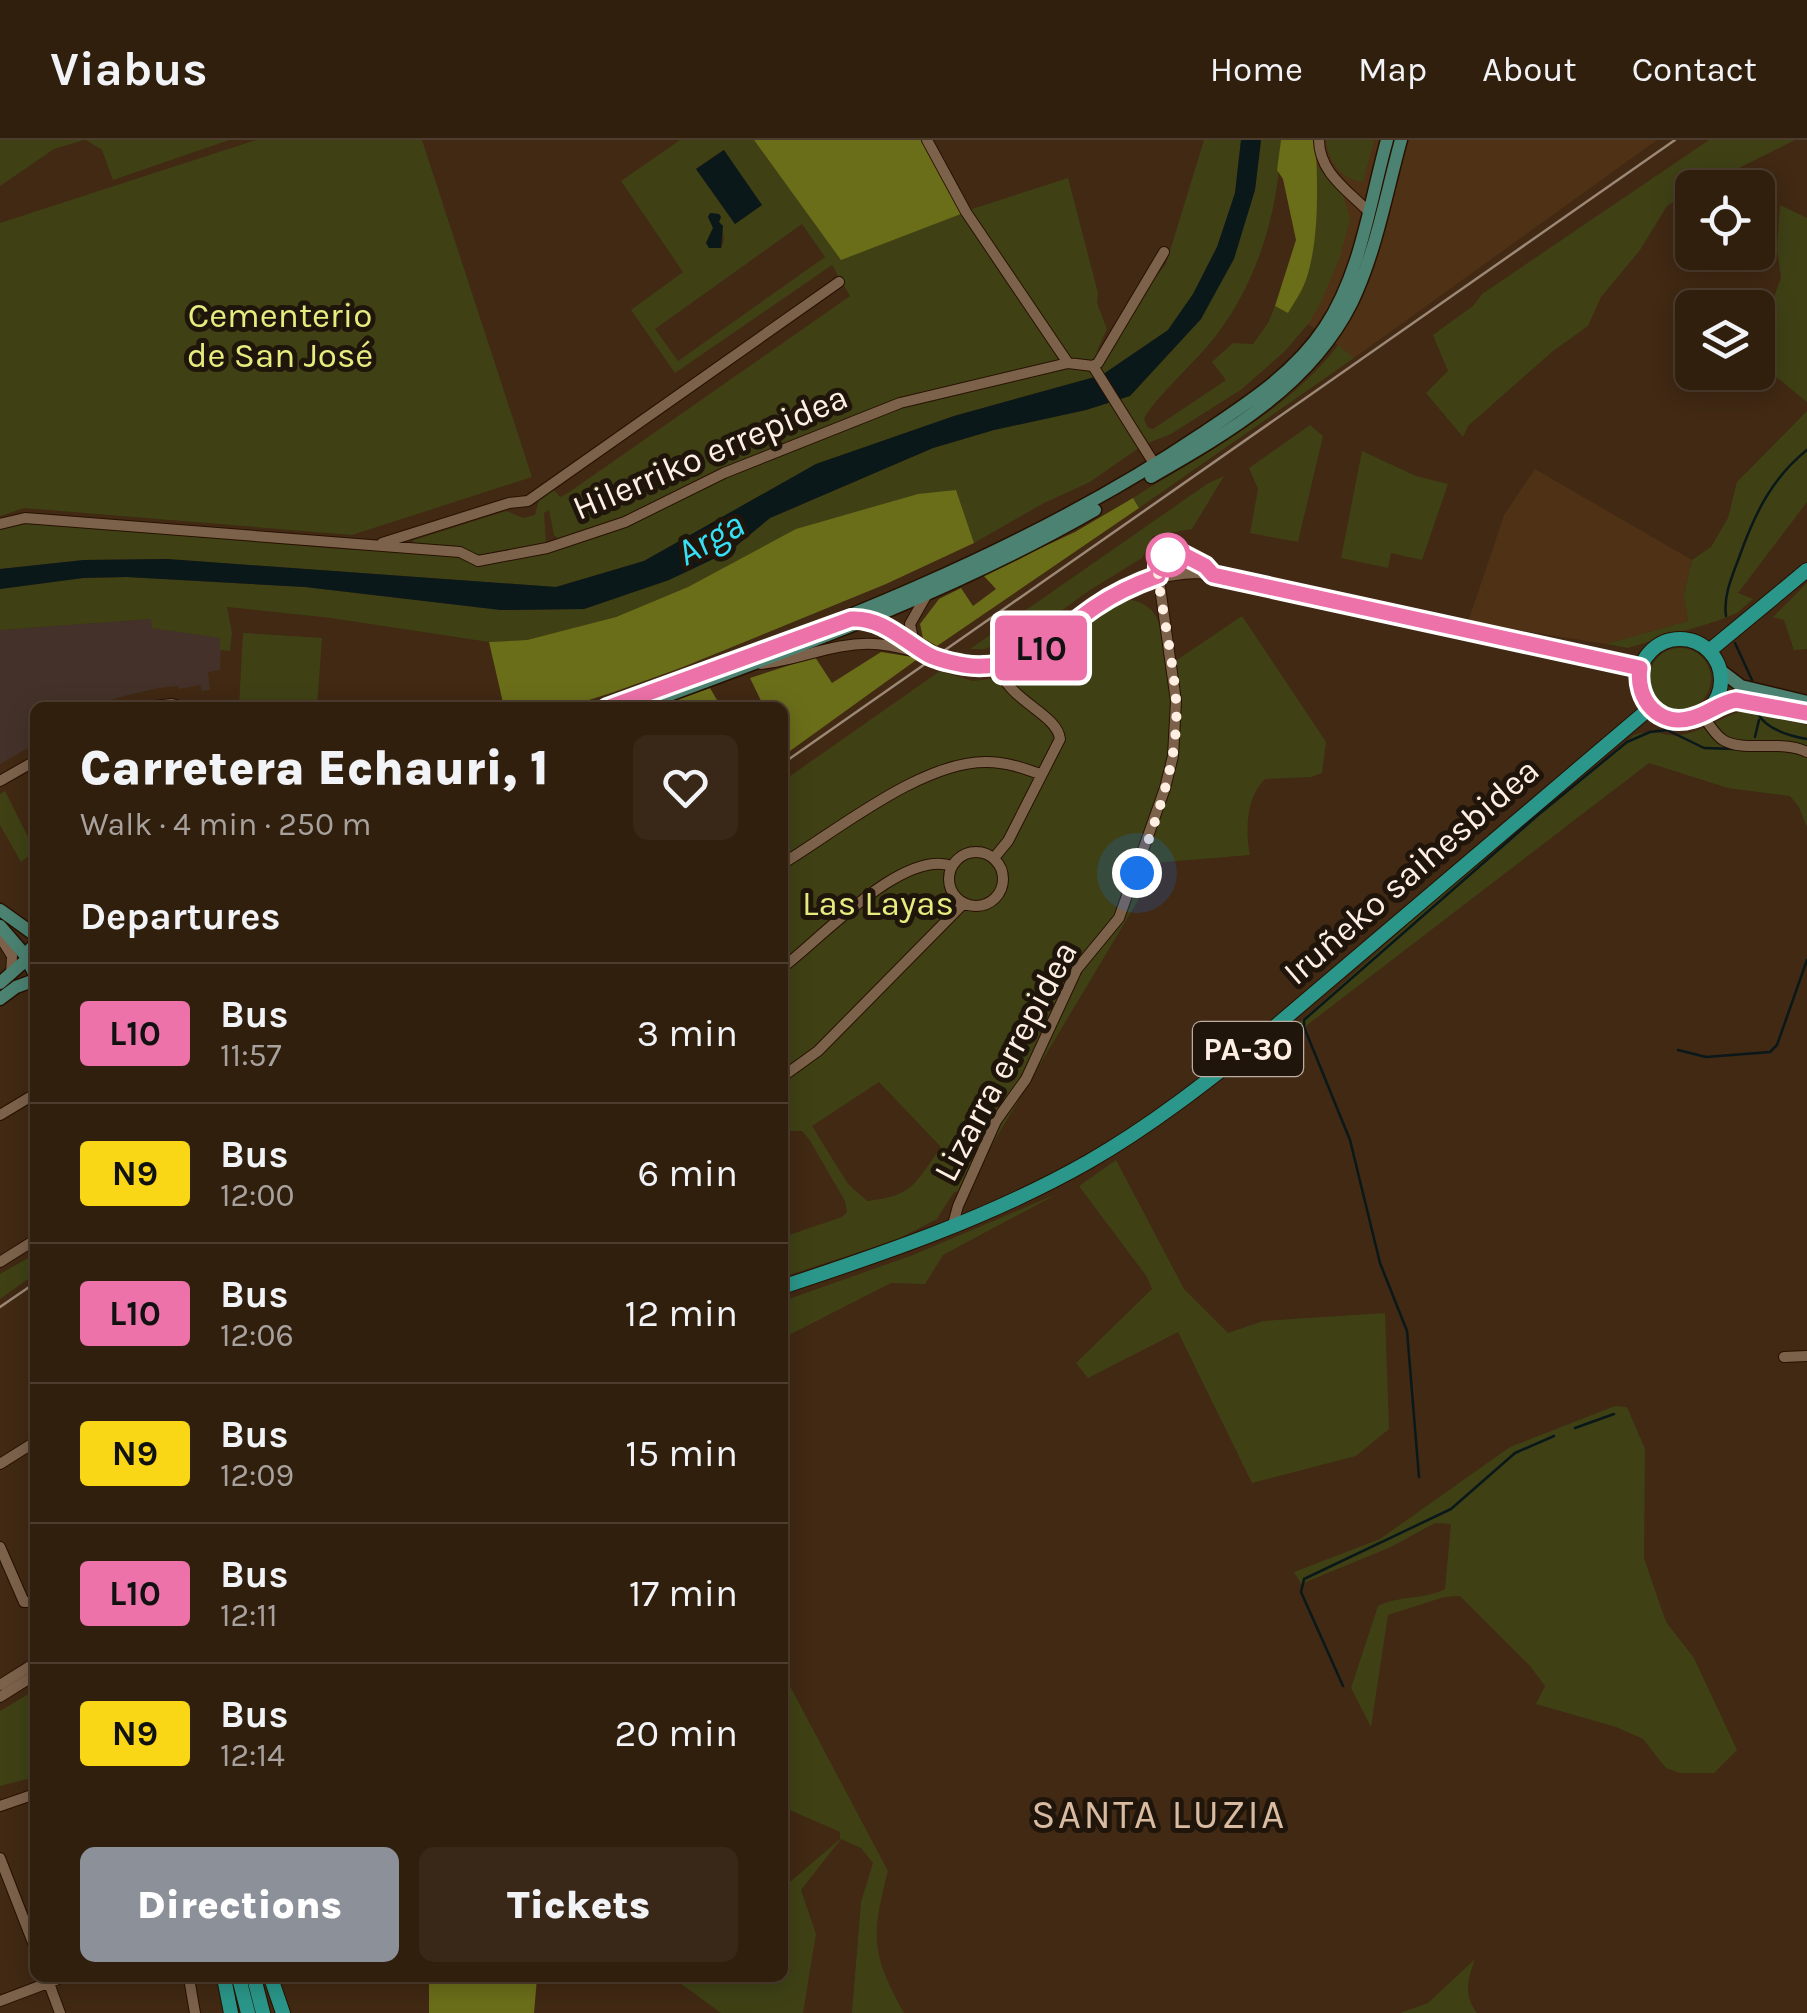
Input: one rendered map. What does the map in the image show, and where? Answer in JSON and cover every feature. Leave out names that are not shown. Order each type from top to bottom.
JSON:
[{"type":"highway","points":[[1710,652],[1807,570]]},
{"type":"highway","points":[[1671,640],[1698,643],[1710,652],[1720,670],[1718,695],[1702,714],[1689,720],[1675,720],[1650,708],[1640,688],[1640,668],[1648,654],[1671,640]]},
{"type":"highway","name":"Iruñeko saihesbidea","points":[[788,1286],[952,1228],[1090,1161],[1205,1084],[1650,708]]},
{"type":"highway","points":[[225,1982],[231,2013]]},
{"type":"highway","points":[[240,1982],[248,2013]]},
{"type":"highway","points":[[255,1982],[263,2013]]},
{"type":"highway","points":[[272,1982],[284,2013]]},
{"type":"main road","points":[[648,702],[966,564],[1157,469],[1279,380],[1309,349],[1343,296],[1388,140]]},
{"type":"main road","points":[[625,702],[868,620],[928,594],[1006,558],[1254,412],[1320,353],[1352,302],[1371,251],[1401,140]]},
{"type":"main road","points":[[1720,670],[1741,686],[1807,703]]},
{"type":"main road","points":[[1702,714],[1736,700],[1807,703]]},
{"type":"main road","points":[[0,910],[30,931]]},
{"type":"main road","points":[[0,926],[30,968]]},
{"type":"main road","points":[[5,978],[30,951]]},
{"type":"main road","points":[[0,998],[30,980]]},
{"type":"street","points":[[927,140],[966,212],[1068,363]]},
{"type":"street","points":[[1319,140],[1320,155],[1328,171],[1368,211]]},
{"type":"street","points":[[1157,469],[1095,369],[1164,252]]},
{"type":"street","name":"Hilerriko errepidea","points":[[372,546],[509,504],[528,502],[839,282]]},
{"type":"street","name":"Hilerriko errepidea","points":[[0,524],[25,518],[460,552],[478,561],[547,548],[626,522],[724,473],[900,402],[1068,363],[1095,369]]},
{"type":"street","points":[[1158,576],[1163,556],[1178,552],[1205,566],[1213,575]]},
{"type":"street","points":[[885,645],[870,632],[868,620],[876,608],[966,564]]},
{"type":"street","points":[[749,660],[775,662],[835,646],[885,645],[970,666],[996,664],[1036,650],[1103,602],[1158,576],[1178,573],[1213,575],[1640,668]]},
{"type":"street","name":"Lizarra errepidea","points":[[952,1228],[996,1120],[1026,1079],[1078,970],[1119,918],[1154,823],[1173,756],[1176,701],[1158,576]]},
{"type":"street","points":[[885,645],[901,636],[928,594]]},
{"type":"street","points":[[868,620],[928,655]]},
{"type":"street","points":[[910,624],[915,644]]},
{"type":"street","points":[[994,858],[1008,842],[1060,739],[1059,730],[1002,680],[996,664]]},
{"type":"street","points":[[1702,714],[1720,739],[1731,744],[1785,744],[1807,752]]},
{"type":"street","points":[[788,860],[940,770],[987,762],[1040,774]]},
{"type":"street","points":[[0,782],[30,764]]},
{"type":"street","points":[[788,963],[901,874],[927,864],[952,866],[971,852],[994,858],[1004,880],[998,896],[978,906],[964,903],[952,891],[952,866]]},
{"type":"street","points":[[788,1073],[818,1051],[964,903]]},
{"type":"street","points":[[0,937],[12,956],[5,978]]},
{"type":"street","points":[[0,1115],[30,1097]]},
{"type":"street","points":[[0,1262],[30,1243]]},
{"type":"street","points":[[1784,1357],[1807,1356]]},
{"type":"street","points":[[0,1464],[30,1445]]},
{"type":"street","points":[[0,1547],[24,1602],[30,1602]]},
{"type":"street","points":[[0,1685],[30,1666]]},
{"type":"street","points":[[0,1697],[30,1678]]},
{"type":"street","points":[[0,1806],[30,1796]]},
{"type":"street","points":[[0,1858],[30,1935]]},
{"type":"street","points":[[0,2001],[43,1982]]},
{"type":"street","points":[[48,1982],[60,2013]]},
{"type":"street","points":[[191,1982],[195,2013]]},
{"type":"shaded area","points":[[754,140],[927,140],[966,212],[841,260]]},
{"type":"shaded area","points":[[1281,140],[1316,140],[1314,244],[1305,282],[1288,313],[1275,306],[1296,240],[1283,179],[1277,170]]},
{"type":"shaded area","points":[[1315,140],[1657,140],[1354,358],[1288,313]]},
{"type":"shaded area","points":[[1535,469],[1692,560],[1684,595],[1688,621],[1606,644],[1468,622],[1504,515]]},
{"type":"shaded area","points":[[956,490],[974,543],[886,584],[614,692],[583,702],[503,702],[489,642],[527,640],[616,617],[688,587],[796,529],[918,494]]},
{"type":"shaded area","points":[[1133,498],[1139,508],[937,646],[923,638],[920,624],[939,599],[961,588],[973,606],[996,589],[983,575],[1075,532]]},
{"type":"shaded area","points":[[151,619],[153,628],[221,638],[220,670],[208,672],[210,690],[202,691],[200,685],[179,689],[178,686],[108,702],[30,702],[30,747],[0,764],[0,630]]},
{"type":"shaded area","points":[[881,652],[919,658],[788,752],[788,702],[762,702],[750,678],[815,657],[832,683]]},
{"type":"shaded area","points":[[710,688],[718,702],[667,702]]},
{"type":"shaded area","points":[[429,1982],[537,1982],[534,2013],[429,2013]]},
{"type":"green space","points":[[0,140],[84,140],[54,149],[0,186]]},
{"type":"green space","points":[[86,140],[229,140],[113,180],[102,150]]},
{"type":"green space","name":"Cementerio de San José","points":[[256,140],[422,140],[532,477],[352,535],[24,508],[0,516],[0,223]]},
{"type":"green space","points":[[680,140],[754,140],[841,259],[972,209],[1068,178],[1098,293],[1097,303],[1107,329],[1096,353],[1166,264],[1204,140],[1241,140],[1235,193],[1217,247],[1193,294],[1168,330],[1102,375],[954,416],[816,464],[644,561],[556,587],[167,559],[84,560],[0,569],[0,529],[22,521],[339,549],[460,554],[476,564],[555,548],[621,526],[622,519],[560,540],[554,535],[549,510],[544,513],[546,544],[480,558],[462,549],[412,544],[414,540],[506,511],[523,518],[535,515],[539,500],[554,490],[560,497],[568,493],[850,296],[832,265],[675,373],[631,310],[683,272],[621,181]],"holes":[[[723,150],[762,205],[735,224],[696,169]],[[710,213],[721,217],[721,248],[709,248],[706,243],[713,227]],[[802,224],[825,257],[678,361],[655,329]]]},
{"type":"green space","points":[[1261,140],[1281,140],[1275,196],[1261,251],[1223,327],[1148,413],[1144,419],[1148,428],[1153,429],[1226,380],[1212,362],[1233,343],[1253,344],[1275,306],[1288,312],[1306,282],[1317,165],[1342,192],[1350,219],[1340,257],[1308,324],[1284,352],[1242,389],[1171,434],[1143,445],[1090,482],[974,543],[956,490],[819,523],[688,587],[616,617],[527,640],[489,642],[227,607],[232,633],[230,651],[220,650],[220,638],[152,628],[151,619],[0,630],[0,589],[83,578],[305,587],[501,610],[584,609],[669,580],[730,551],[770,518],[933,448],[1130,396],[1201,319],[1255,190]]},
{"type":"green space","points":[[1326,140],[1374,140],[1363,182],[1337,168]]},
{"type":"green space","points":[[1709,140],[1795,140],[1735,170],[1675,170],[1675,202],[1667,206],[1640,250],[1601,297],[1588,326],[1553,351],[1468,426],[1463,437],[1426,393],[1448,371],[1433,335],[1473,306],[1482,294]]},
{"type":"green space","points":[[1780,205],[1807,218],[1807,402],[1775,376],[1775,294],[1781,278],[1777,249]]},
{"type":"green space","points":[[1338,345],[1354,358],[1139,508],[1133,498],[1269,411]]},
{"type":"green space","points":[[1807,411],[1807,502],[1738,593],[1753,599],[1737,613],[1717,621],[1628,648],[1606,644],[1688,621],[1684,595],[1692,560],[1711,547],[1728,518],[1737,482]]},
{"type":"green space","points":[[1310,425],[1323,436],[1298,542],[1250,533],[1258,489],[1249,468]]},
{"type":"green space","points":[[1362,451],[1416,476],[1448,484],[1422,560],[1391,553],[1388,568],[1341,558]]},
{"type":"green space","points":[[1224,476],[1192,529],[1153,536],[1142,558],[1039,627],[985,649],[970,649],[1207,484]]},
{"type":"green space","points":[[1807,583],[1807,649],[1794,650],[1784,620],[1773,617]]},
{"type":"green space","name":"Las Layas","points":[[1125,599],[1148,607],[1154,614],[1168,666],[1242,616],[1326,742],[1322,773],[1265,779],[1248,814],[1250,855],[1141,864],[1137,873],[1146,887],[965,1190],[954,1192],[937,1219],[898,1239],[788,1275],[788,1235],[847,1212],[845,1201],[809,1139],[802,1131],[788,1131],[788,777],[940,671],[973,681],[1006,677],[997,664],[1046,645],[1103,602]],"holes":[[[879,1082],[941,1147],[919,1179],[895,1196],[867,1201],[848,1184],[812,1126]]]},
{"type":"green space","points":[[243,633],[322,638],[317,702],[239,702]]},
{"type":"green space","points":[[1680,648],[1702,657],[1711,679],[1702,701],[1680,710],[1658,701],[1649,679],[1658,657]]},
{"type":"green space","points":[[1742,711],[1807,725],[1807,827],[1790,796],[1728,788],[1649,763],[1234,1081],[1422,912],[1634,735],[1689,733]]},
{"type":"green space","points":[[5,791],[30,841],[30,855],[21,862],[0,825],[0,794]]},
{"type":"green space","points":[[1116,1160],[1184,1289],[1228,1333],[1263,1321],[1385,1313],[1389,1429],[1356,1456],[1252,1483],[1178,1332],[1088,1378],[1076,1363],[1152,1289],[1079,1186]]},
{"type":"green space","points":[[1057,1194],[943,1255],[925,1284],[891,1283],[788,1335],[788,1299],[913,1255]]},
{"type":"green space","points":[[30,1257],[30,1278],[0,1299],[0,1274]]},
{"type":"green space","points":[[1615,1406],[1627,1407],[1645,1449],[1644,1558],[1666,1622],[1694,1658],[1737,1750],[1714,1773],[1680,1773],[1666,1768],[1643,1739],[1616,1727],[1536,1704],[1545,1686],[1460,1596],[1444,1597],[1388,1615],[1371,1727],[1351,1688],[1378,1606],[1445,1589],[1451,1524],[1435,1523],[1391,1547],[1301,1584],[1294,1572],[1380,1539],[1510,1447]]},
{"type":"green space","points":[[788,1682],[888,1871],[877,1944],[885,1975],[904,2013],[852,2013],[861,1902],[873,1863],[861,1848],[841,1839],[801,1890],[816,1934],[803,2013],[721,2013],[678,1982],[788,1982],[788,1884],[840,1839],[840,1832],[788,1809]]},
{"type":"green space","points":[[30,1693],[30,1778],[0,1786],[0,1711]]},
{"type":"green space","points":[[1475,1959],[1468,1987],[1477,2013],[1400,2013],[1428,2003]]},
{"type":"water","name":"Arga","points":[[1241,140],[1261,140],[1255,190],[1234,259],[1201,319],[1130,396],[933,448],[770,518],[730,551],[669,580],[584,609],[501,610],[305,587],[127,577],[83,578],[0,589],[0,569],[84,560],[167,559],[556,587],[644,561],[816,464],[954,416],[1102,375],[1168,330],[1193,294],[1217,247],[1235,193]]},
{"type":"water","points":[[724,150],[762,205],[735,224],[696,169]]},
{"type":"water","points":[[710,213],[721,217],[721,248],[709,248],[706,243],[713,228]]},
{"type":"waterway","points":[[1726,616],[1729,585],[1759,511],[1774,484],[1807,450]]},
{"type":"waterway","points":[[1735,643],[1752,680]]},
{"type":"waterway","points":[[1757,712],[1772,727],[1807,739]]},
{"type":"waterway","points":[[1755,737],[1759,720]]},
{"type":"waterway","points":[[1419,1477],[1407,1331],[1380,1263],[1350,1140],[1304,1020],[1627,742],[1667,730],[1704,748],[1736,749]]},
{"type":"waterway","points":[[1678,1050],[1706,1057],[1770,1052],[1777,1045],[1807,960]]},
{"type":"waterway","points":[[1575,1428],[1614,1414]]},
{"type":"waterway","points":[[1343,1686],[1301,1592],[1304,1579],[1451,1509],[1515,1453],[1554,1436]]},
{"type":"railway","points":[[788,760],[1675,140]]},
{"type":"railway","points":[[0,1307],[30,1286]]},
{"type":"bus line","name":"L10","points":[[623,702],[860,618],[877,623],[928,655],[958,664],[986,666],[1010,662],[1046,645],[1120,592],[1158,576],[1163,556],[1178,552],[1205,566],[1213,575],[1640,668],[1640,688],[1650,708],[1675,720],[1689,720],[1736,700],[1807,713]]},
{"type":"district","name":"SANTA LUZIA","points":[[1159,1814]]},
{"type":"route","points":[[1137,873],[1165,788],[1176,729],[1176,701],[1158,576],[1160,561],[1171,553],[1168,555]]}]
